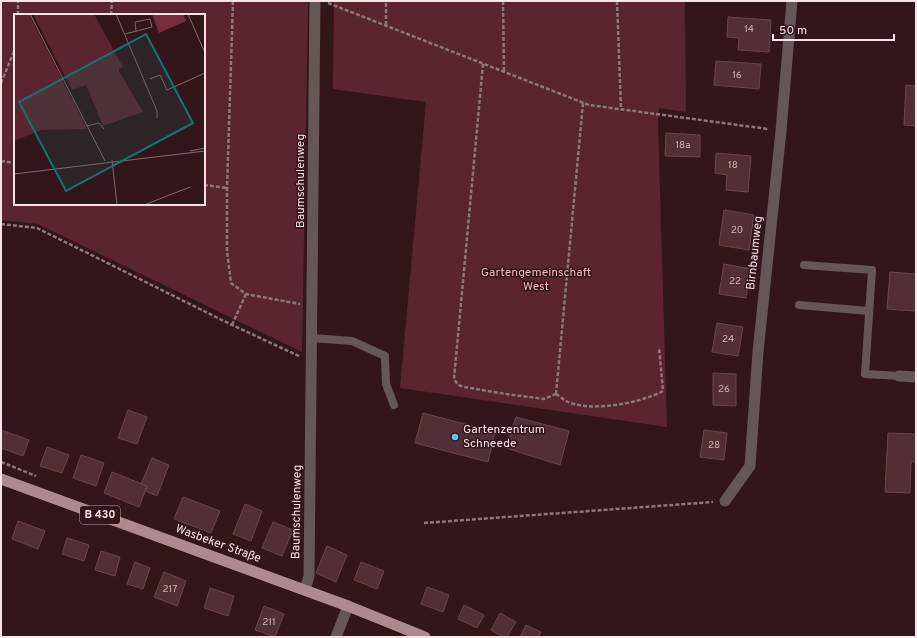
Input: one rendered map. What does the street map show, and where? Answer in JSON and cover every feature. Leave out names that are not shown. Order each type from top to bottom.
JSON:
[{"type":"main road","name":"Wasbeker Straße","points":[[1,480],[305,590],[425,637]]},
{"type":"street","name":"Baumschulenweg","points":[[305,590],[309,576],[313,338],[315,1]]},
{"type":"street","name":"Birnbaumweg","points":[[725,501],[750,466],[758,352],[781,131],[792,1]]},
{"type":"street","points":[[899,376],[916,377]]},
{"type":"street","points":[[336,637],[348,606]]},
{"type":"lane","points":[[804,265],[872,270],[866,374],[899,376]]},
{"type":"lane","points":[[799,305],[869,311]]},
{"type":"lane","points":[[313,338],[352,342],[385,356],[386,384],[394,405]]},
{"type":"path","points":[[18,1],[18,14]]},
{"type":"path","points":[[111,14],[112,1]]},
{"type":"path","points":[[233,1],[227,251],[231,283],[246,294],[313,307]]},
{"type":"path","points":[[323,1],[589,105],[781,131]]},
{"type":"path","points":[[386,1],[386,25]]},
{"type":"path","points":[[503,1],[504,72]]},
{"type":"path","points":[[617,1],[621,109]]},
{"type":"path","points":[[1,83],[14,51]]},
{"type":"path","points":[[483,64],[454,379],[458,385],[465,388],[544,398],[556,394]]},
{"type":"path","points":[[556,394],[583,103]]},
{"type":"path","points":[[1,161],[14,163]]},
{"type":"path","points":[[205,185],[228,188]]},
{"type":"path","points":[[1,224],[37,228],[232,325],[312,362]]},
{"type":"path","points":[[232,325],[246,294]]},
{"type":"path","points":[[556,394],[567,401],[586,406],[615,405],[642,400],[657,394],[662,391],[659,347]]},
{"type":"path","points":[[424,523],[725,501]]},
{"type":"green space","points":[[1,1],[308,1],[302,352],[38,224],[1,220]]},
{"type":"green space","name":"Gartengemeinschaft West","points":[[334,1],[685,1],[686,112],[659,108],[658,124],[667,427],[400,388],[426,102],[333,89]]},
{"type":"building","points":[[728,17],[771,20],[769,52],[738,50],[739,38],[727,37]]},
{"type":"building","points":[[716,61],[761,64],[759,89],[714,85]]},
{"type":"building","points":[[906,85],[916,86],[916,126],[904,125]]},
{"type":"building","points":[[666,133],[700,135],[700,157],[665,156]]},
{"type":"building","points":[[716,153],[751,156],[748,192],[726,190],[727,175],[715,173]]},
{"type":"building","points":[[724,210],[754,215],[749,250],[719,245]]},
{"type":"building","points":[[724,264],[751,269],[746,298],[719,294]]},
{"type":"building","points":[[890,272],[916,274],[916,311],[887,309]]},
{"type":"building","points":[[717,323],[743,327],[738,356],[712,352]]},
{"type":"building","points":[[713,373],[736,374],[736,406],[713,405]]},
{"type":"building","points":[[128,410],[147,417],[137,444],[118,438]]},
{"type":"building","name":"Gartenzentrum Schneede","points":[[423,413],[495,432],[488,462],[415,443]]},
{"type":"building","points":[[516,417],[569,431],[560,465],[506,448]]},
{"type":"building","points":[[1,430],[29,440],[23,456],[1,448]]},
{"type":"building","points":[[704,430],[727,433],[724,460],[700,457]]},
{"type":"building","points":[[888,433],[916,434],[916,462],[911,462],[910,493],[885,492]]},
{"type":"building","points":[[47,447],[69,455],[62,473],[40,466]]},
{"type":"building","points":[[81,455],[104,463],[96,486],[73,478]]},
{"type":"building","points":[[152,458],[169,465],[157,496],[145,491],[147,486],[141,484]]},
{"type":"building","points":[[112,472],[147,486],[139,507],[104,493]]},
{"type":"building","points":[[183,497],[220,511],[211,533],[174,519]]},
{"type":"building","points":[[245,504],[262,511],[251,541],[233,534]]},
{"type":"building","points":[[18,521],[45,531],[38,549],[12,539]]},
{"type":"building","points":[[273,522],[293,530],[282,556],[262,548]]},
{"type":"building","points":[[67,538],[89,545],[84,561],[62,554]]},
{"type":"building","points":[[327,546],[347,555],[336,582],[316,573]]},
{"type":"building","points":[[101,551],[120,557],[115,576],[95,570]]},
{"type":"building","points":[[135,562],[150,568],[143,589],[127,584]]},
{"type":"building","points":[[361,562],[384,571],[377,589],[354,580]]},
{"type":"building","points":[[164,572],[186,581],[177,606],[154,597]]},
{"type":"building","points":[[427,587],[449,595],[443,612],[421,604]]},
{"type":"building","points":[[210,588],[234,596],[228,616],[204,608]]},
{"type":"building","points":[[464,605],[484,615],[477,628],[458,619]]},
{"type":"building","points":[[264,606],[284,614],[275,637],[255,630]]},
{"type":"building","points":[[500,613],[516,622],[507,637],[503,637],[491,630]]},
{"type":"building","points":[[526,625],[541,632],[538,637],[520,637]]},
{"type":"place","name":"Gartenzentrum Schneede","points":[[455,437]]}]
